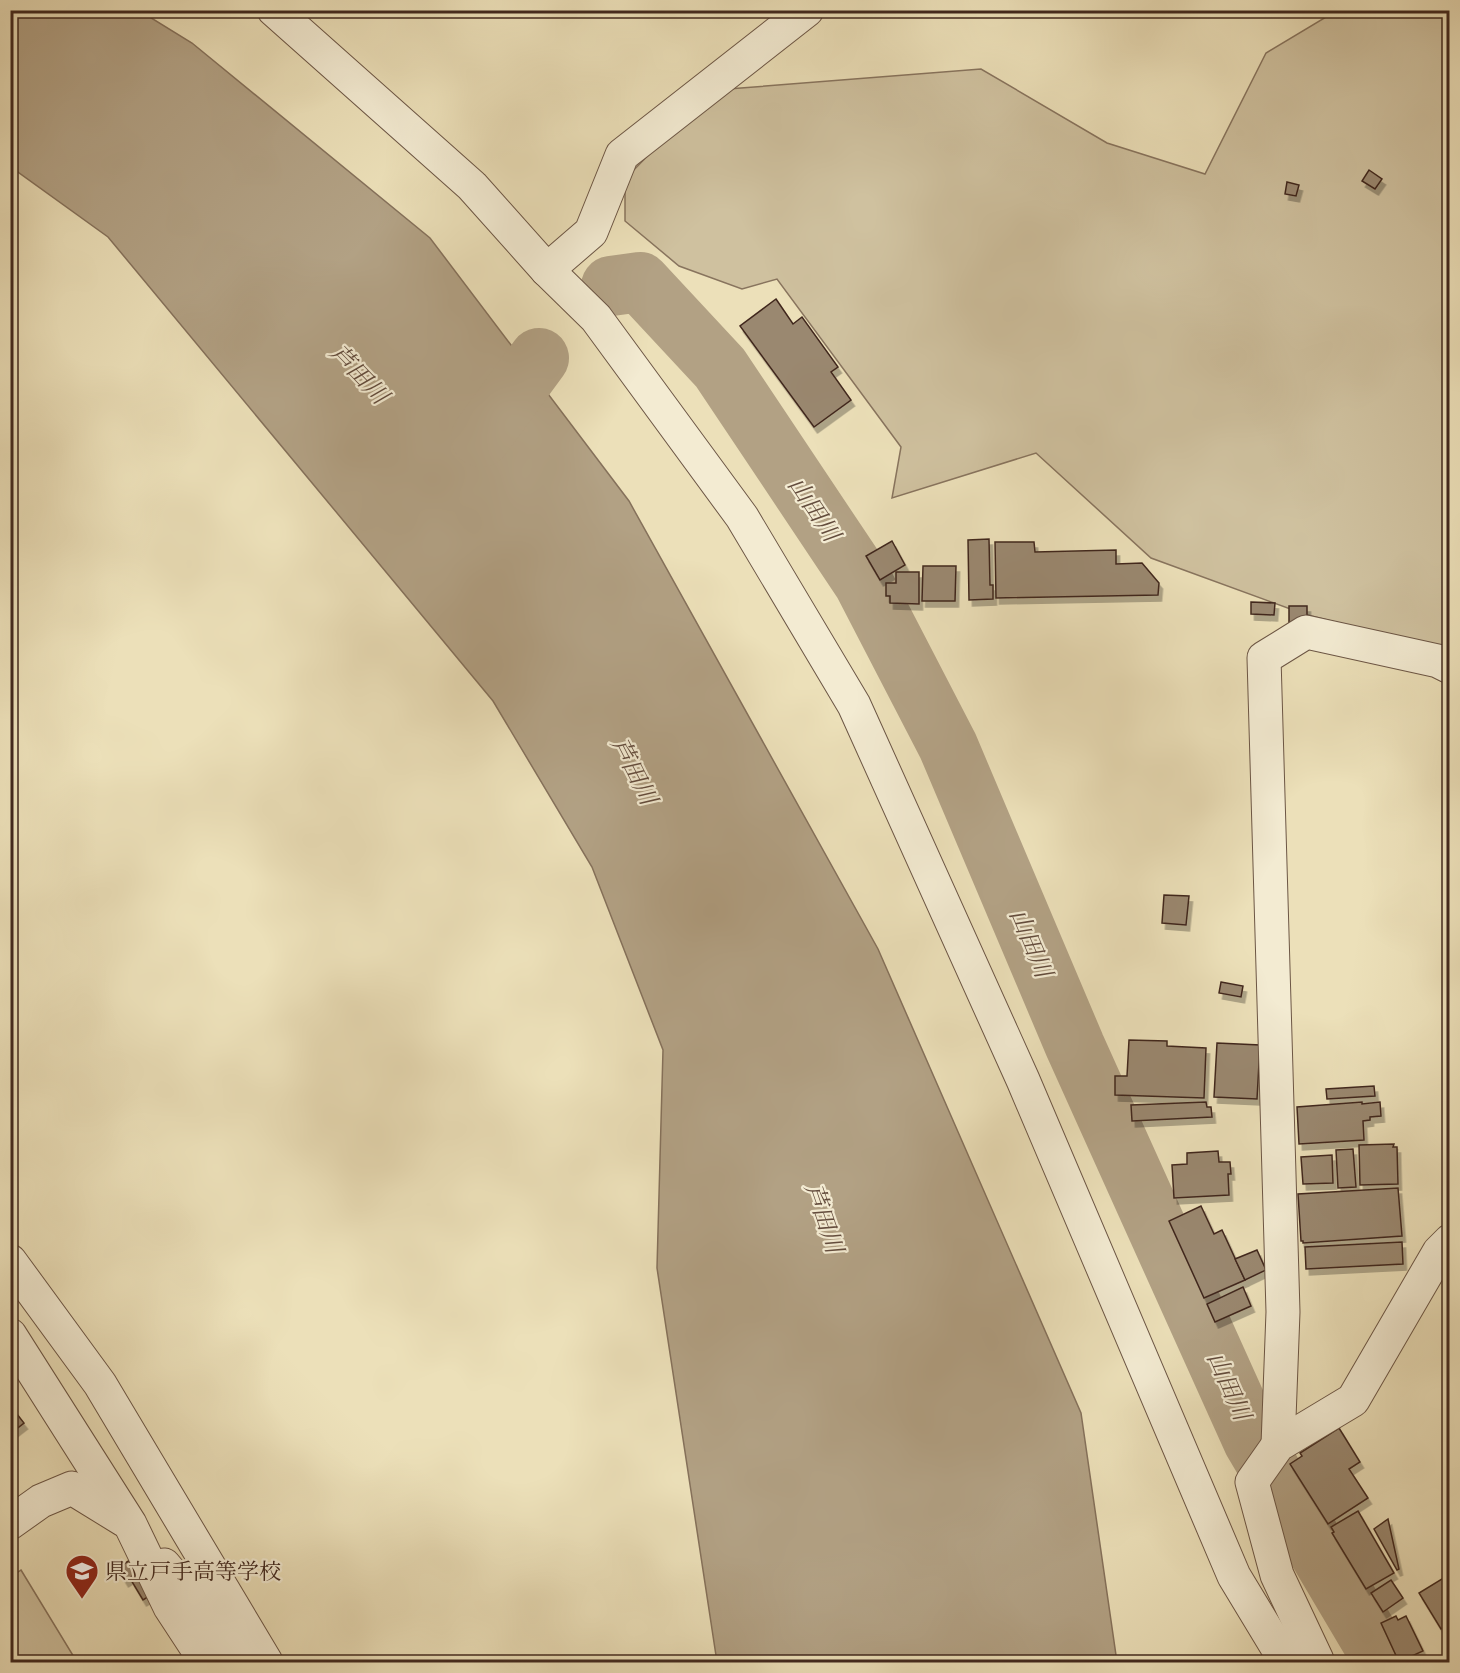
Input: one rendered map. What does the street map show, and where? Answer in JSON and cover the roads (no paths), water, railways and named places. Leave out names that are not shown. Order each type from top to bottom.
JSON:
[{"type":"street","points":[[274,10],[472,186],[547,270],[596,318],[742,517],[854,705],[1023,1080],[1234,1576],[1286,1662]]},
{"type":"street","points":[[547,270],[591,232],[622,155],[807,10]]},
{"type":"street","points":[[1278,1445],[1283,1312],[1264,658],[1306,632],[1438,661],[1449,667]]},
{"type":"street","points":[[1315,1662],[1317,1660],[1277,1575],[1251,1482],[1278,1445],[1353,1400],[1439,1252],[1449,1241]]},
{"type":"street","points":[[10,1261],[100,1384],[265,1660],[246,1662],[130,1524],[72,1488],[41,1501],[10,1523]]},
{"type":"street","points":[[10,1335],[130,1524],[170,1607],[206,1662]]},
{"type":"water","name":"芦田川","points":[[11,10],[140,11],[192,43],[430,238],[629,501],[878,949],[1081,1413],[1117,1662],[717,1662],[657,1268],[663,1050],[592,867],[493,701],[108,237],[11,167]]},
{"type":"waterway","name":"山田川","points":[[611,286],[640,282],[720,368],[863,582],[948,746],[1075,1046],[1253,1441],[1384,1662]]},
{"type":"waterway","name":"山田川","points":[[481,437],[539,358]]},
{"type":"place","name":"県立戸手高等学校","points":[[82,1600]]}]
